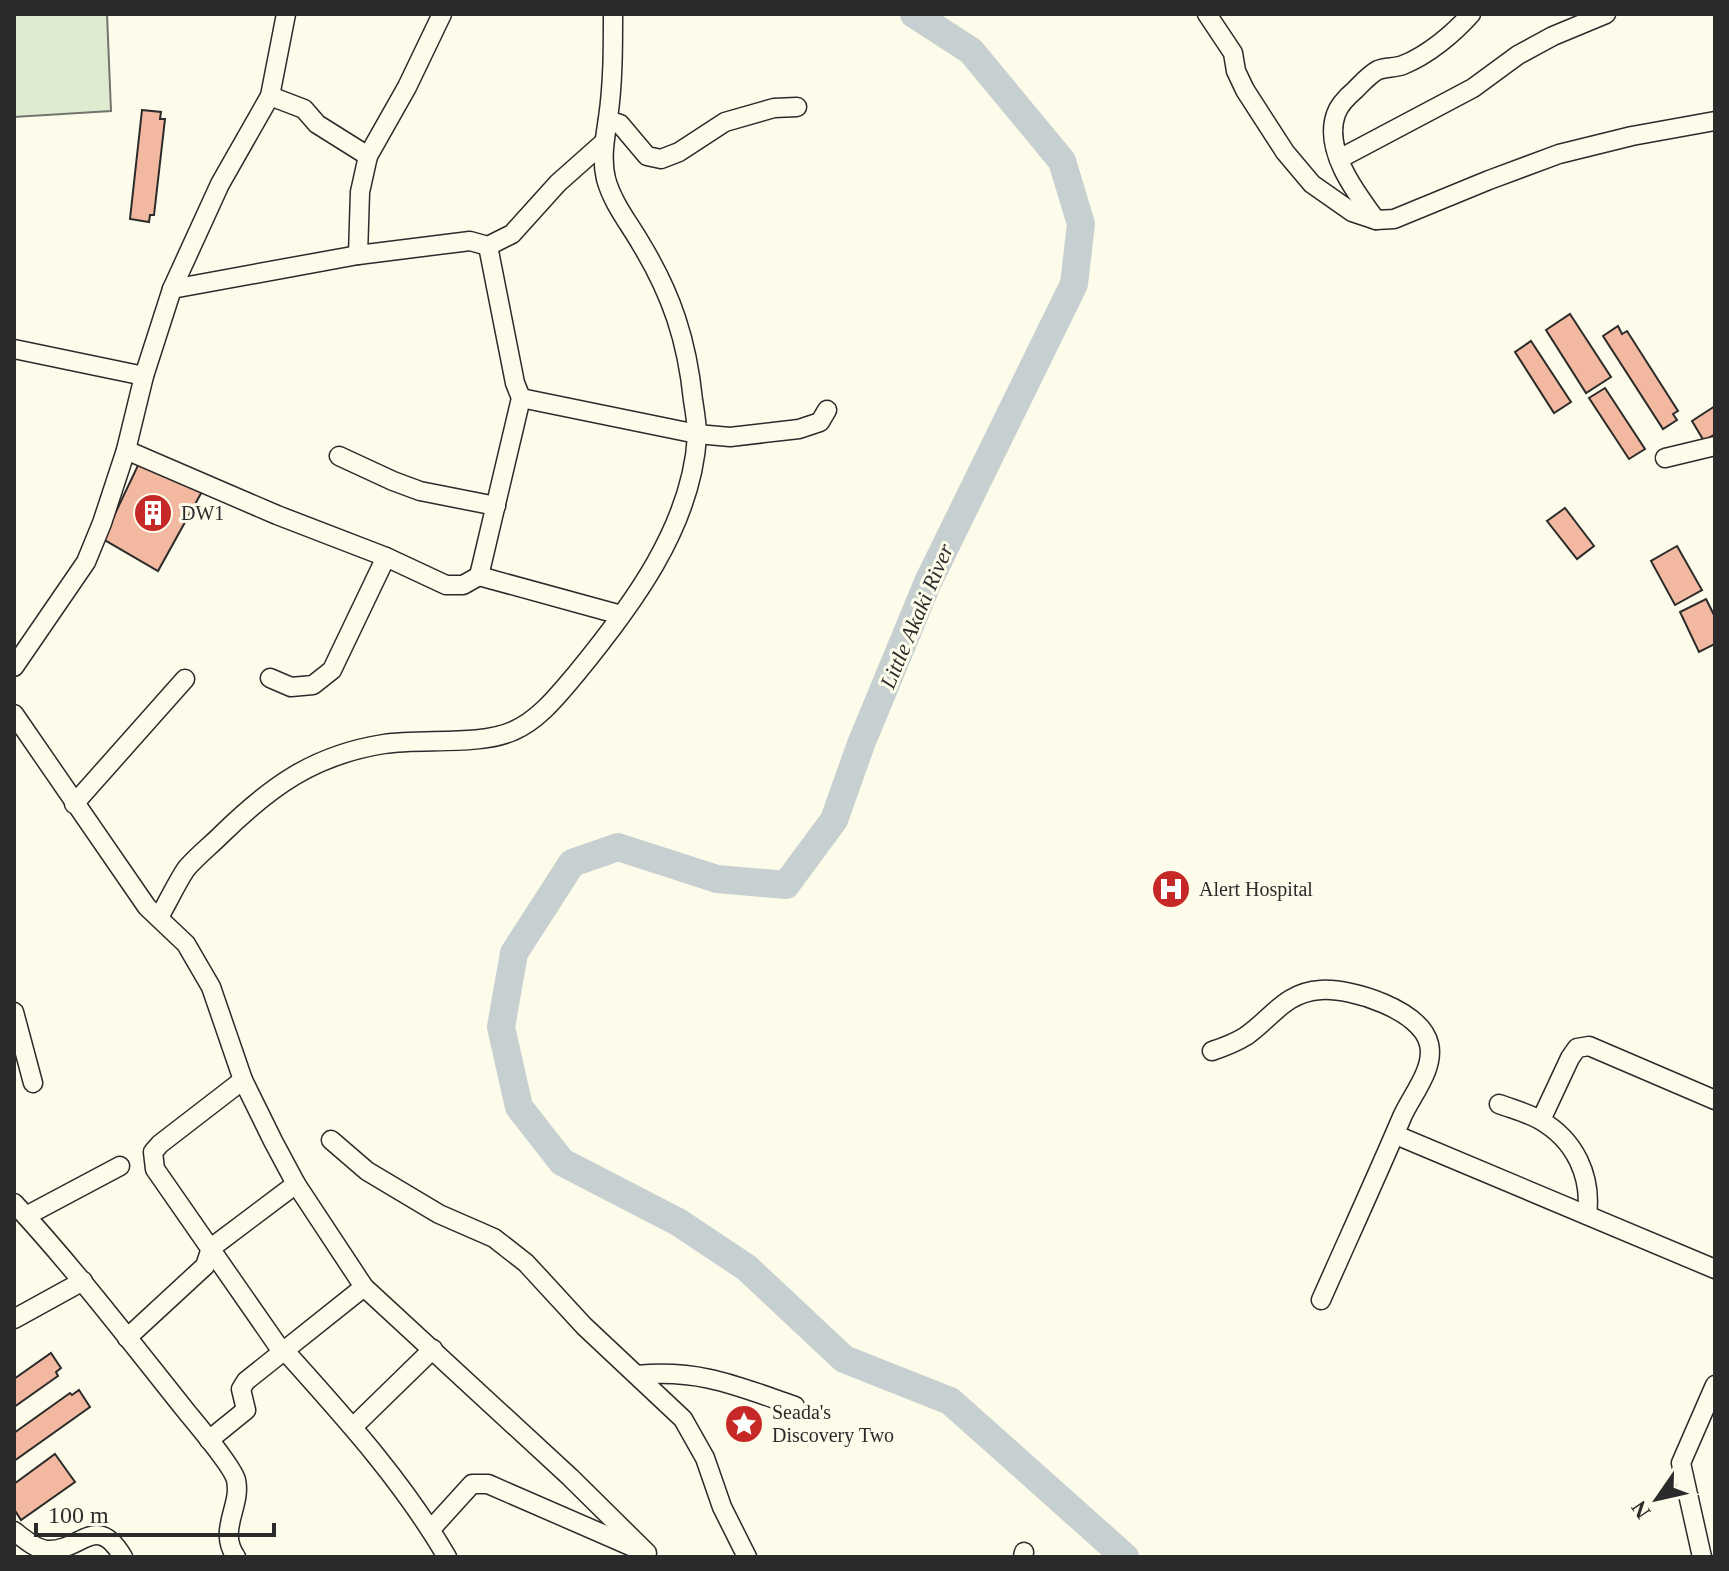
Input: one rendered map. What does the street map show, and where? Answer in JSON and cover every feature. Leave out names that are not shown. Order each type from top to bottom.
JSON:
[{"type":"street","points":[[14,667],[86,562],[126,450],[144,376],[172,289],[220,184],[270,96],[286,14]]},
{"type":"street","points":[[358,255],[360,192],[368,156],[407,87],[442,14]]},
{"type":"street","points":[[159,917],[187,868],[261,797],[325,758],[384,744],[485,737],[512,732],[550,704],[621,615],[652,569],[680,509],[692,473],[697,434],[690,365],[673,304],[642,244],[618,209],[606,178],[603,143],[608,120],[613,14]]},
{"type":"street","points":[[1207,14],[1233,53],[1236,71],[1245,90],[1285,152],[1312,184],[1352,212],[1376,220],[1394,219],[1559,154],[1632,136],[1715,121]]},
{"type":"street","points":[[1376,220],[1339,159],[1334,139],[1336,114],[1347,98],[1377,71],[1401,66],[1428,51],[1471,14]]},
{"type":"street","points":[[1339,159],[1473,88],[1518,55],[1553,36],[1606,14]]},
{"type":"street","points":[[270,96],[304,109],[317,124],[368,156]]},
{"type":"street","points":[[608,120],[620,124],[647,156],[661,159],[679,152],[725,122],[774,108],[797,107]]},
{"type":"street","points":[[172,289],[358,255],[470,241],[488,246],[512,234],[558,183],[603,143]]},
{"type":"street","points":[[479,576],[521,398],[515,383],[488,246]]},
{"type":"street","points":[[14,349],[144,376]]},
{"type":"street","points":[[521,398],[697,434],[730,437],[799,429],[820,422],[827,410]]},
{"type":"street","points":[[1665,458],[1715,446]]},
{"type":"street","points":[[126,450],[277,515],[386,557],[446,585],[463,585],[479,576],[621,615]]},
{"type":"street","points":[[339,456],[420,491],[496,506]]},
{"type":"street","points":[[270,678],[291,687],[313,685],[332,670],[386,557]]},
{"type":"street","points":[[74,804],[185,679]]},
{"type":"street","points":[[14,714],[147,907],[186,944],[211,987],[243,1080],[296,1184],[364,1287],[651,1555]]},
{"type":"street","points":[[1212,1051],[1246,1036],[1281,1004],[1321,990],[1347,993],[1389,1006],[1407,1015],[1429,1042],[1430,1055],[1321,1300]]},
{"type":"street","points":[[14,1012],[33,1083]]},
{"type":"street","points":[[1541,1120],[1570,1058],[1577,1048],[1589,1046],[1715,1100]]},
{"type":"street","points":[[243,1080],[153,1152],[155,1169],[278,1346],[353,1427],[405,1491],[432,1528],[447,1557]]},
{"type":"street","points":[[1499,1104],[1541,1120],[1574,1149],[1584,1172],[1589,1196],[1587,1215]]},
{"type":"street","points":[[1396,1135],[1715,1269]]},
{"type":"street","points":[[331,1140],[367,1171],[439,1214],[494,1238],[526,1263],[584,1326],[683,1419],[705,1458],[722,1507],[747,1557]]},
{"type":"street","points":[[120,1166],[20,1210],[83,1281],[209,1440],[236,1480],[228,1542],[236,1557]]},
{"type":"street","points":[[127,1338],[205,1266],[211,1248],[296,1184]]},
{"type":"street","points":[[14,1319],[83,1281]]},
{"type":"street","points":[[209,1440],[246,1410],[241,1389],[246,1381],[364,1287]]},
{"type":"street","points":[[353,1427],[433,1349]]},
{"type":"street","points":[[637,1375],[662,1373],[730,1382],[795,1406]]},
{"type":"street","points":[[1702,1557],[1681,1463],[1715,1385]]},
{"type":"street","points":[[432,1528],[472,1484],[488,1484],[651,1555]]},
{"type":"street","points":[[14,1531],[44,1550],[60,1549],[86,1536],[101,1534],[110,1539],[123,1557]]},
{"type":"green space","points":[[14,14],[107,14],[111,111],[14,117]]},
{"type":"building","points":[[142,110],[161,112],[160,119],[165,119],[154,215],[150,215],[149,222],[130,219]]},
{"type":"building","points":[[1570,314],[1611,377],[1586,393],[1546,330]]},
{"type":"building","points":[[1618,326],[1622,334],[1627,331],[1678,411],[1673,414],[1677,420],[1663,429],[1603,336]]},
{"type":"building","points":[[1531,341],[1571,402],[1554,413],[1515,352]]},
{"type":"building","points":[[1605,388],[1645,449],[1629,459],[1589,398]]},
{"type":"building","points":[[1715,406],[1715,434],[1704,441],[1692,421]]},
{"type":"building","name":"DW1","points":[[141,459],[204,488],[158,571],[103,539]]},
{"type":"building","points":[[1565,508],[1594,546],[1577,559],[1547,521]]},
{"type":"building","points":[[1677,546],[1702,590],[1675,605],[1651,561]]},
{"type":"building","points":[[1706,599],[1715,617],[1715,644],[1699,652],[1680,612]]},
{"type":"building","points":[[51,1353],[61,1368],[56,1372],[58,1376],[14,1407],[14,1379]]},
{"type":"building","points":[[79,1390],[90,1407],[14,1461],[14,1433],[70,1393],[72,1395]]},
{"type":"building","points":[[55,1454],[75,1482],[21,1520],[14,1509],[14,1484]]},
{"type":"waterway","name":"Little Akaki River","points":[[914,14],[971,51],[1062,161],[1081,224],[1074,284],[928,582],[861,744],[834,820],[786,885],[717,879],[618,847],[572,863],[514,953],[501,1027],[519,1107],[562,1162],[678,1222],[747,1268],[844,1359],[950,1401],[1125,1557]]},
{"type":"place","name":"DW1","points":[[153,513]]},
{"type":"place","name":"Alert Hospital","points":[[1171,889]]},
{"type":"place","name":"Seada's Discovery Two","points":[[744,1424]]}]
